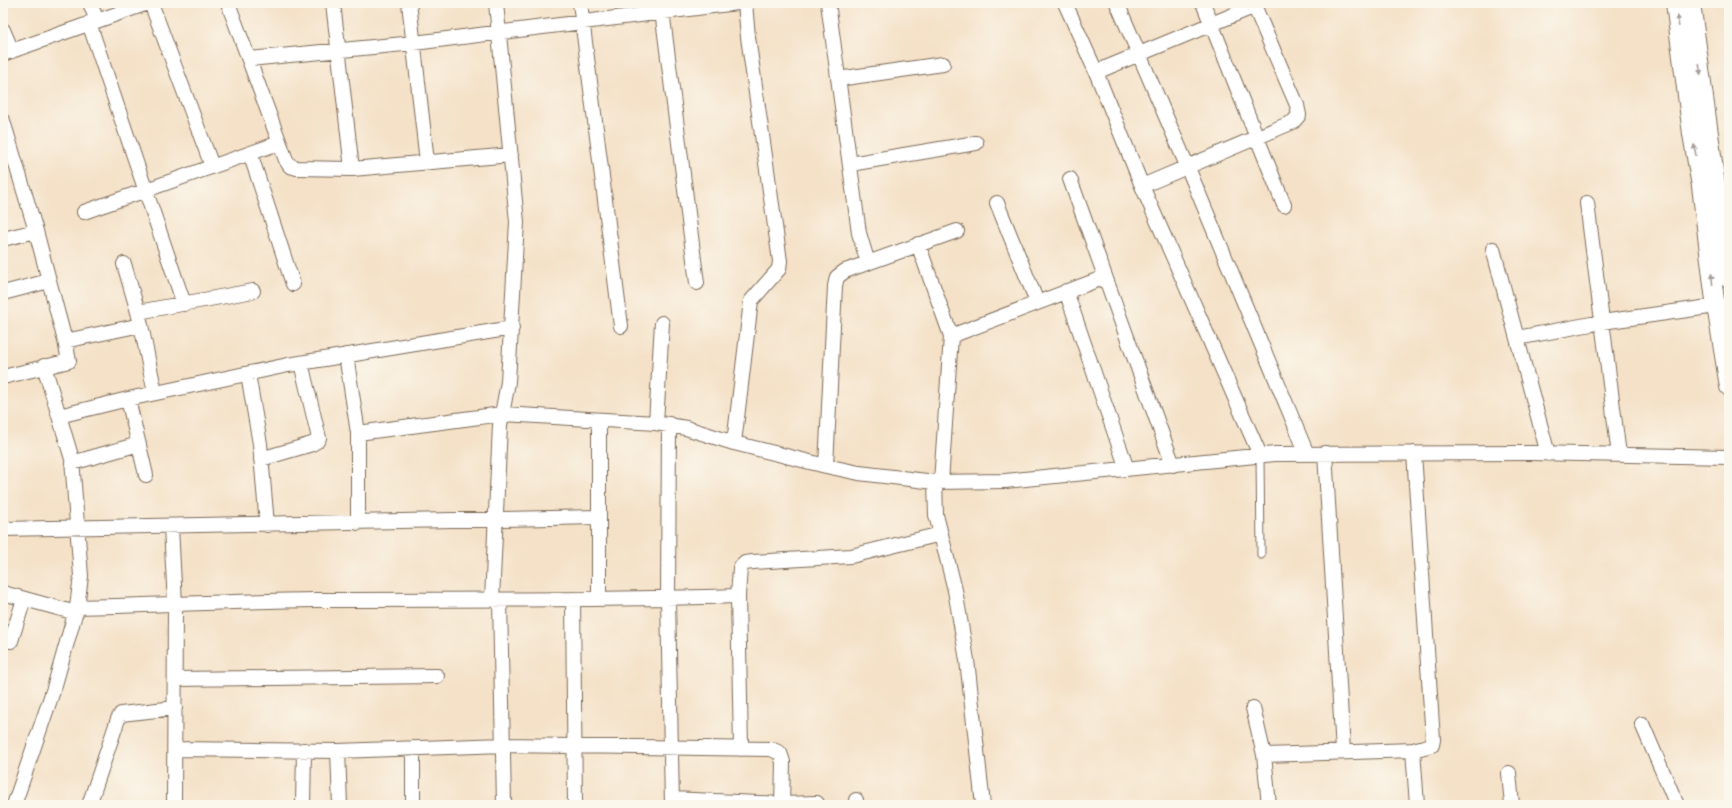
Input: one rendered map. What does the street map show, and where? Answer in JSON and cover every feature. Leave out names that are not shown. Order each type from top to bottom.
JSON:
[{"type":"street","points":[[90,3],[93,22],[184,304]]},
{"type":"street","points":[[3,30],[8,52],[148,3]]},
{"type":"street","points":[[151,3],[212,166]]},
{"type":"street","points":[[228,3],[286,160],[290,166],[297,168],[352,169],[511,155]]},
{"type":"street","points":[[333,3],[352,169]]},
{"type":"street","points":[[410,3],[427,162]]},
{"type":"street","points":[[496,3],[500,32],[517,222],[508,382],[500,425],[496,520],[496,600],[504,745],[504,805]]},
{"type":"street","points":[[580,3],[621,326]]},
{"type":"street","points":[[248,59],[414,43],[582,22],[661,8],[737,3]]},
{"type":"street","points":[[734,443],[751,301],[780,269],[748,37],[745,3]]},
{"type":"street","points":[[828,3],[859,233],[868,262]]},
{"type":"street","points":[[1065,3],[1096,72],[1142,186],[1260,455]]},
{"type":"street","points":[[1117,3],[1188,168],[1307,454]]},
{"type":"street","points":[[1203,3],[1284,205]]},
{"type":"street","points":[[1675,3],[1716,306],[1729,386]]},
{"type":"street","points":[[1691,3],[1729,280]]},
{"type":"street","points":[[1096,72],[1212,25],[1254,5],[1297,104],[1299,115],[1293,122],[1257,136],[1188,168],[1142,186]]},
{"type":"street","points":[[661,8],[697,283]]},
{"type":"street","points":[[838,79],[943,64]]},
{"type":"street","points":[[3,121],[36,231],[69,360],[3,377]]},
{"type":"street","points":[[84,212],[280,143]]},
{"type":"street","points":[[850,164],[976,144]]},
{"type":"street","points":[[250,153],[293,284]]},
{"type":"street","points":[[1070,179],[1173,464]]},
{"type":"street","points":[[997,203],[1037,302]]},
{"type":"street","points":[[1587,203],[1619,455]]},
{"type":"street","points":[[3,239],[36,231]]},
{"type":"street","points":[[826,466],[834,286],[837,277],[845,271],[868,262],[957,231]]},
{"type":"street","points":[[918,244],[951,336],[936,515],[955,590],[967,660],[983,805]]},
{"type":"street","points":[[1493,249],[1548,454]]},
{"type":"street","points":[[124,264],[140,318],[155,394]]},
{"type":"street","points":[[951,336],[1105,277]]},
{"type":"street","points":[[3,293],[49,281]]},
{"type":"street","points":[[65,341],[184,304],[253,291]]},
{"type":"street","points":[[1066,291],[1127,469]]},
{"type":"street","points":[[1517,338],[1602,322],[1716,306]]},
{"type":"street","points":[[662,323],[672,802],[817,804]]},
{"type":"street","points":[[59,416],[128,399],[301,363],[512,328]]},
{"type":"street","points":[[346,355],[358,433],[358,523]]},
{"type":"street","points":[[261,459],[312,444],[319,438],[301,363]]},
{"type":"street","points":[[14,805],[54,688],[77,610],[81,576],[72,463],[44,366]]},
{"type":"street","points":[[248,374],[261,459],[267,525]]},
{"type":"street","points":[[128,399],[146,475]]},
{"type":"street","points":[[358,433],[502,414],[663,423],[734,443],[826,466],[859,473],[938,482],[1005,481],[1260,455],[1414,453],[1729,457]]},
{"type":"street","points":[[598,420],[599,599]]},
{"type":"street","points":[[72,463],[139,444]]},
{"type":"street","points":[[1264,755],[1342,751],[1413,750],[1432,745],[1433,740],[1414,453]]},
{"type":"street","points":[[1325,454],[1342,751]]},
{"type":"street","points":[[3,529],[599,518]]},
{"type":"street","points":[[171,526],[175,604],[174,805]]},
{"type":"street","points":[[741,749],[738,596],[740,568],[745,563],[851,556],[941,534]]},
{"type":"street","points":[[3,593],[77,610],[175,604],[315,600],[496,600],[738,596]]},
{"type":"street","points":[[11,641],[24,599]]},
{"type":"street","points":[[573,599],[575,805]]},
{"type":"street","points":[[175,679],[438,676]]},
{"type":"street","points":[[89,805],[121,714],[175,708]]},
{"type":"street","points":[[1253,708],[1264,755],[1269,805]]},
{"type":"street","points":[[1642,724],[1677,805]]},
{"type":"street","points":[[175,749],[338,751],[504,745],[771,749],[780,753],[783,762],[782,804]]},
{"type":"street","points":[[413,748],[413,805]]},
{"type":"street","points":[[303,805],[304,750]]},
{"type":"street","points":[[1413,750],[1417,805]]},
{"type":"street","points":[[338,751],[340,805]]},
{"type":"street","points":[[1509,773],[1512,805]]},
{"type":"lane","points":[[1260,455],[1261,555]]}]
